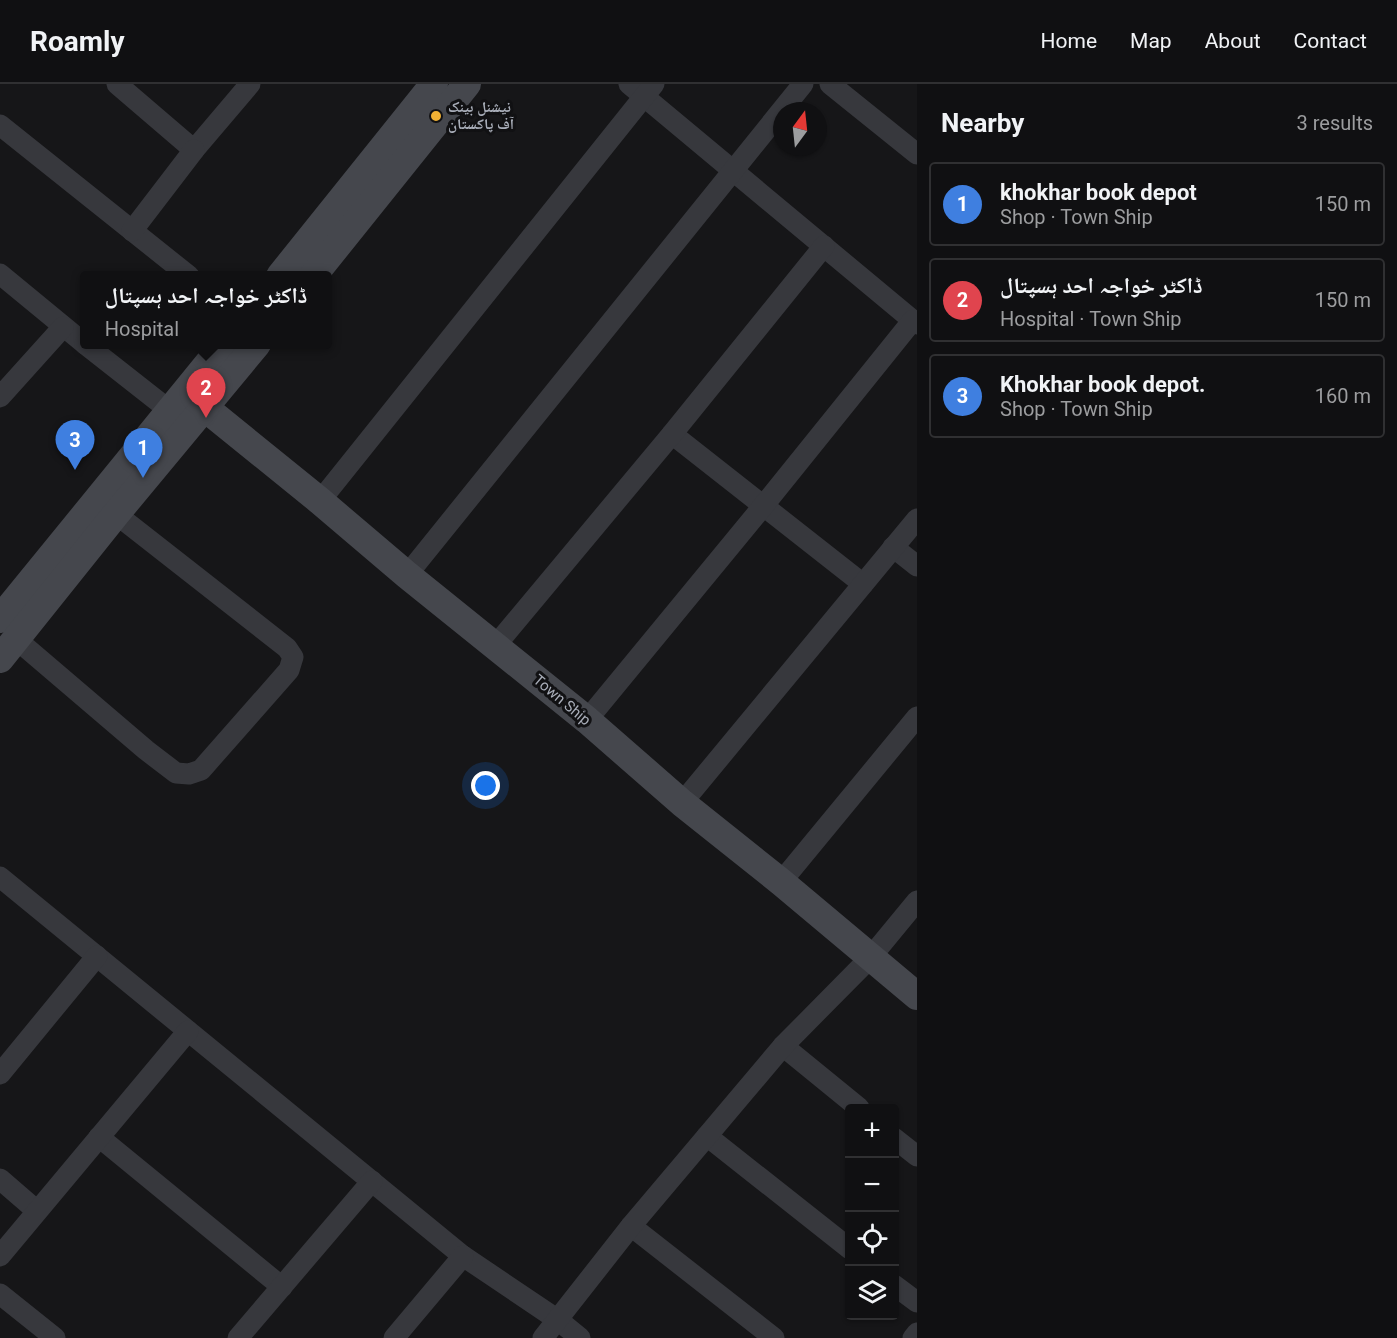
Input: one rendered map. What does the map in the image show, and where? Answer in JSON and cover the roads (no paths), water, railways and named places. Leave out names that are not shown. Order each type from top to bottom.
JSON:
[{"type":"main road","points":[[284,271],[434,84]]},
{"type":"main road","points":[[317,271],[467,84]]},
{"type":"main road","points":[[5,639],[169,410],[221,349]]},
{"type":"main road","points":[[5,639],[116,514],[254,349]]},
{"type":"main road","name":"Town Ship","points":[[204,407],[587,720],[682,803],[917,996]]},
{"type":"street","points":[[117,84],[194,150]]},
{"type":"street","points":[[132,231],[194,150],[250,84]]},
{"type":"street","points":[[407,575],[803,84]]},
{"type":"street","points":[[830,84],[917,154]]},
{"type":"street","points":[[321,501],[642,88],[733,171],[915,322],[587,720]]},
{"type":"street","points":[[0,125],[183,271]]},
{"type":"street","points":[[496,645],[672,434],[824,246]]},
{"type":"street","points":[[0,274],[80,340]]},
{"type":"street","points":[[0,397],[63,327]]},
{"type":"street","points":[[91,349],[169,410]]},
{"type":"street","points":[[672,434],[863,584]]},
{"type":"street","points":[[5,639],[176,774],[189,774],[201,770],[289,670],[293,657],[287,648],[116,514]]},
{"type":"street","points":[[682,803],[917,519]]},
{"type":"street","points":[[893,547],[917,567]]},
{"type":"street","points":[[781,882],[917,717]]},
{"type":"street","points":[[1,879],[463,1256],[558,1320],[580,1338]]},
{"type":"street","points":[[543,1338],[631,1226],[783,1046],[870,958],[917,901]]},
{"type":"street","points":[[0,1074],[97,956]]},
{"type":"street","points":[[0,1256],[188,1031]]},
{"type":"street","points":[[783,1046],[854,1104]]},
{"type":"street","points":[[707,1136],[845,1246]]},
{"type":"street","points":[[99,1137],[282,1287]]},
{"type":"street","points":[[899,1142],[917,1156]]},
{"type":"street","points":[[0,1179],[37,1211]]},
{"type":"street","points":[[238,1338],[372,1181]]},
{"type":"street","points":[[631,1226],[774,1338]]},
{"type":"street","points":[[394,1338],[463,1256]]},
{"type":"street","points":[[899,1289],[917,1302]]},
{"type":"street","points":[[0,1294],[55,1338]]},
{"type":"street","points":[[913,1338],[917,1333]]},
{"type":"place","name":"نیشنل بینک آف پاکستان","points":[[436,116]]},
{"type":"place","name":"ڈاکٹر خواجہ احد ہسپتال","points":[[206,418]]},
{"type":"place","name":"Khokhar book depot.","points":[[75,470]]},
{"type":"place","name":"khokhar book depot","points":[[143,478]]}]
